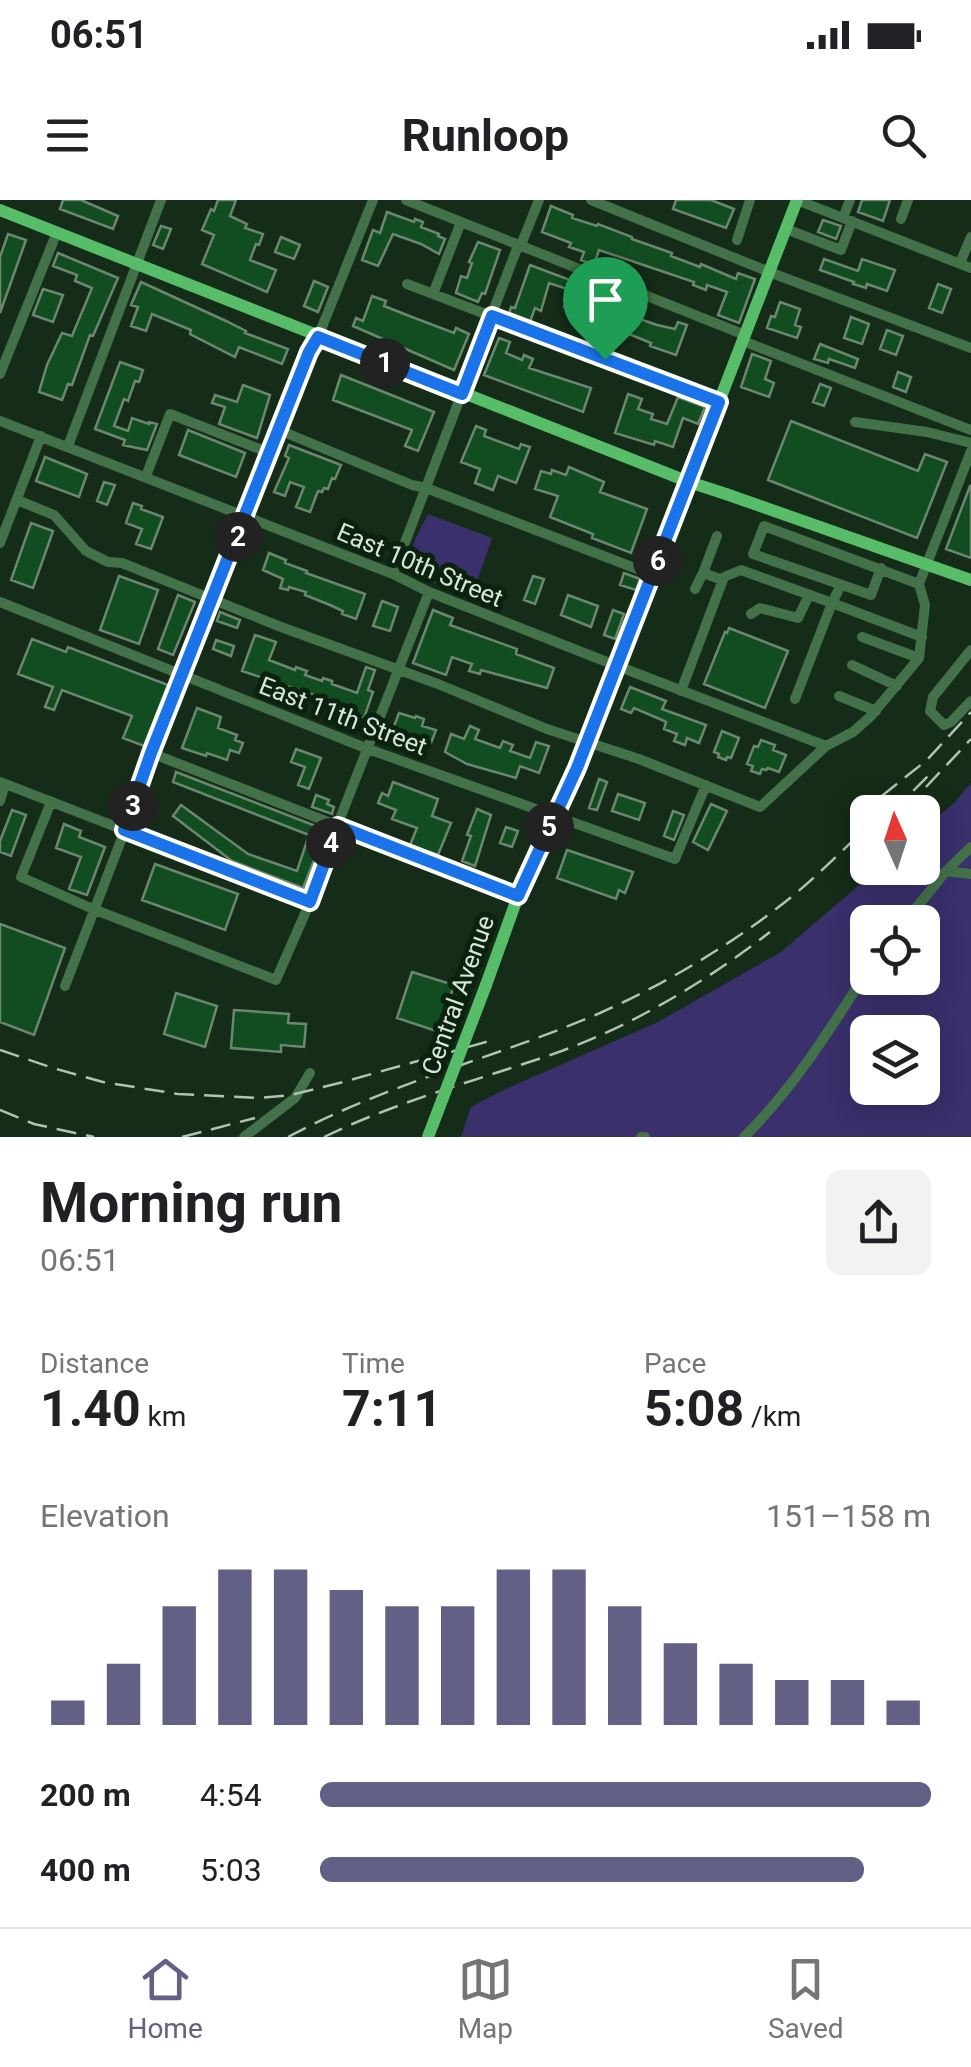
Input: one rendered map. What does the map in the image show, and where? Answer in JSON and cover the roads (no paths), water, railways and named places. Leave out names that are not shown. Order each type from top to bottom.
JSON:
[{"type":"main road","name":"Central Avenue","points":[[428,1137],[518,896],[587,742],[798,200]]},
{"type":"main road","points":[[0,210],[689,482],[971,580]]},
{"type":"street","points":[[68,446],[161,200]]},
{"type":"street","points":[[64,986],[151,753],[373,200]]},
{"type":"street","points":[[406,200],[425,204],[971,430]]},
{"type":"street","points":[[393,574],[539,200]]},
{"type":"street","points":[[591,200],[971,348]]},
{"type":"street","points":[[737,240],[750,200]]},
{"type":"street","points":[[798,200],[821,204],[848,220],[965,265],[971,237]]},
{"type":"street","points":[[900,220],[908,200]]},
{"type":"street","points":[[786,229],[840,250],[848,220],[847,201]]},
{"type":"street","points":[[434,294],[461,222]]},
{"type":"street","points":[[0,374],[57,232]]},
{"type":"street","points":[[407,284],[719,402]]},
{"type":"street","points":[[0,335],[12,340]]},
{"type":"street","points":[[146,476],[170,414],[270,453]]},
{"type":"street","name":"East 10th Street","points":[[0,421],[826,746]]},
{"type":"street","points":[[855,422],[928,432],[971,443]]},
{"type":"street","points":[[279,430],[412,485],[652,575]]},
{"type":"street","points":[[0,542],[41,436]]},
{"type":"street","points":[[16,500],[54,515],[86,551],[108,562],[122,563],[760,807],[826,746],[853,732],[876,711],[919,658],[926,605],[919,584],[971,451]]},
{"type":"street","points":[[881,568],[871,595],[753,554],[764,526],[881,568],[919,584]]},
{"type":"street","points":[[695,589],[717,536]]},
{"type":"street","points":[[681,691],[723,580],[742,570],[922,637]]},
{"type":"street","points":[[703,573],[723,580]]},
{"type":"street","points":[[794,699],[841,585]]},
{"type":"street","points":[[51,802],[21,877],[276,980],[310,902],[429,592]]},
{"type":"street","points":[[751,614],[760,608],[798,618],[809,595]]},
{"type":"street","name":"East 11th Street","points":[[0,602],[368,749],[675,859],[706,786]]},
{"type":"street","points":[[862,637],[919,658]]},
{"type":"street","points":[[971,650],[932,697],[930,711],[944,725],[971,702]]},
{"type":"street","points":[[852,665],[897,686]]},
{"type":"street","points":[[839,696],[876,711]]},
{"type":"street","points":[[151,753],[518,896]]},
{"type":"street","points":[[0,801],[3,783],[310,902]]},
{"type":"street","points":[[919,905],[971,847]]},
{"type":"street","points":[[946,871],[971,874]]},
{"type":"street","points":[[744,1137],[788,1086],[852,995]]},
{"type":"street","points":[[244,1137],[296,1098],[310,1074]]},
{"type":"railway","points":[[883,795],[927,760],[971,712]]},
{"type":"railway","points":[[926,787],[971,739]]},
{"type":"railway","points":[[909,795],[930,774]]},
{"type":"railway","points":[[288,1137],[364,1101],[561,1029],[651,988],[726,945],[773,912],[850,843]]},
{"type":"railway","points":[[324,1137],[409,1102],[613,1030],[695,985],[770,932]]},
{"type":"railway","points":[[0,1050],[103,1082],[178,1094],[259,1098],[291,1095],[493,1040]]},
{"type":"railway","points":[[0,1110],[34,1124],[94,1137]]},
{"type":"railway","points":[[182,1137],[255,1118]]}]
